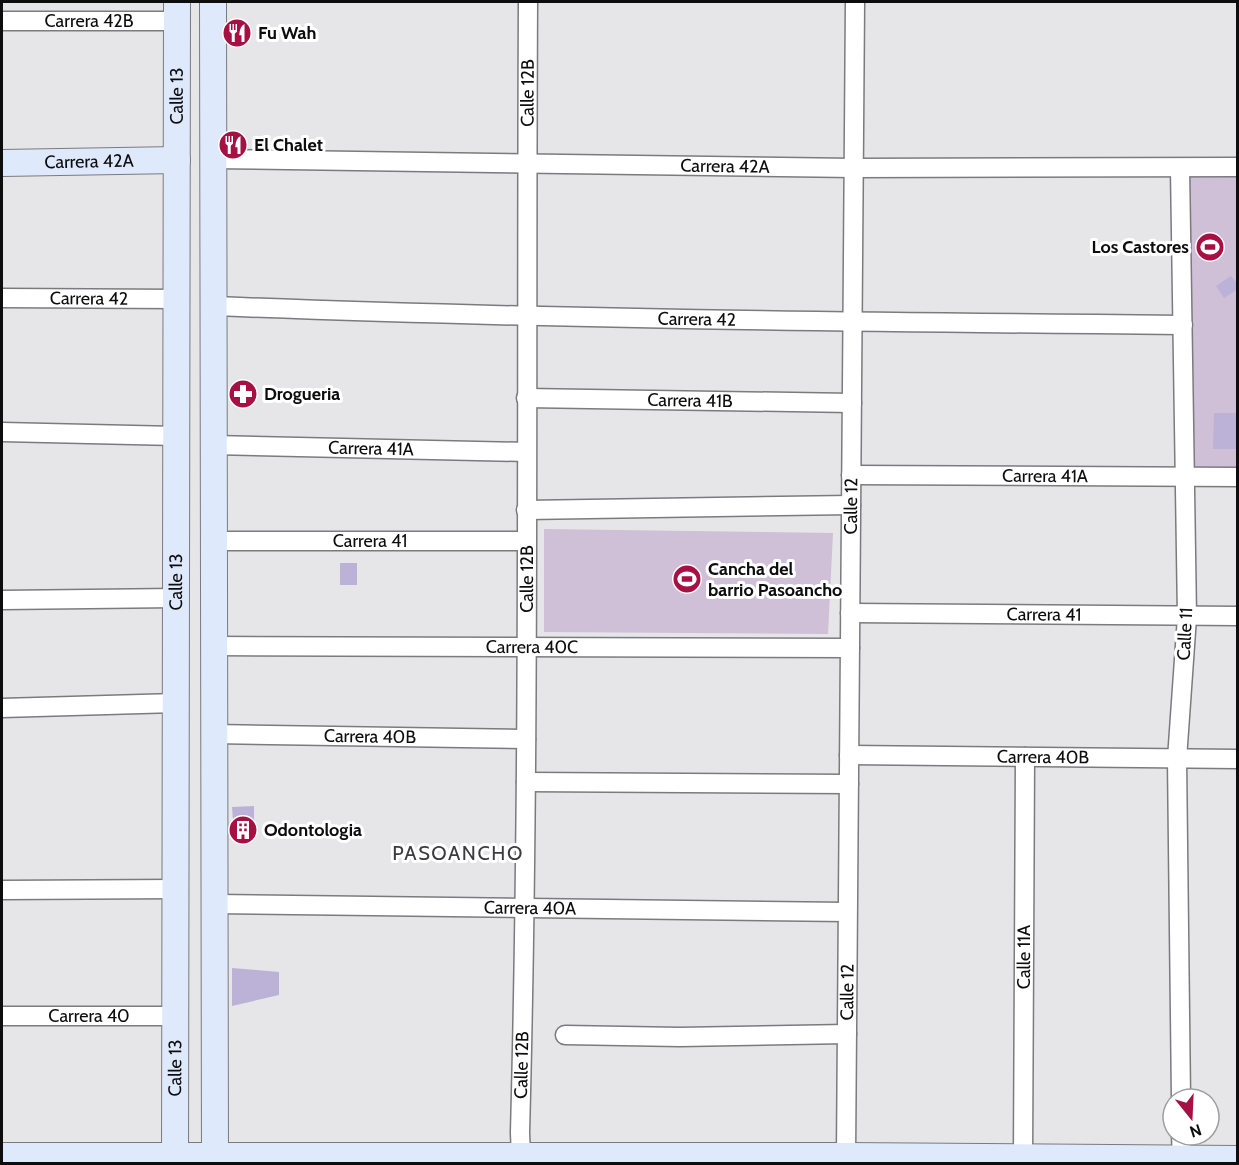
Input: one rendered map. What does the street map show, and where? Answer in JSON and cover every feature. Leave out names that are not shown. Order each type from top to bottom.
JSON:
[{"type":"main road","name":"Calle 13","points":[[213,2],[215,1160]]},
{"type":"main road","name":"Calle 13","points":[[175,1160],[177,11]]},
{"type":"main road","name":"Carrera 42A","points":[[2,163],[177,160]]},
{"type":"main road","points":[[2,1156],[175,1160],[521,1156],[1023,1158],[1182,1147],[1238,1159]]},
{"type":"street","name":"Calle 12B","points":[[521,1156],[526,782],[528,2]]},
{"type":"street","name":"Calle 12","points":[[846,1156],[855,2]]},
{"type":"street","name":"Carrera 42B","points":[[2,21],[177,11]]},
{"type":"street","name":"Carrera 42A","points":[[213,159],[854,168],[1238,167]]},
{"type":"street","name":"Calle 11","points":[[1180,168],[1187,616],[1178,759],[1181,1087]]},
{"type":"street","name":"Carrera 42","points":[[2,298],[178,299]]},
{"type":"street","name":"Carrera 42","points":[[213,306],[526,316],[1183,325]]},
{"type":"street","name":"Carrera 41B","points":[[526,398],[852,403]]},
{"type":"street","points":[[2,432],[176,436]]},
{"type":"street","name":"Carrera 41A","points":[[213,445],[526,452]]},
{"type":"street","name":"Carrera 41A","points":[[851,475],[1238,477]]},
{"type":"street","points":[[526,510],[851,505]]},
{"type":"street","name":"Carrera 41","points":[[213,541],[526,541]]},
{"type":"street","points":[[2,600],[176,598]]},
{"type":"street","name":"Carrera 41","points":[[850,613],[1238,616]]},
{"type":"street","name":"Carrera 40C","points":[[214,646],[850,648]]},
{"type":"street","points":[[2,708],[176,704]]},
{"type":"street","name":"Carrera 40B","points":[[214,734],[526,739]]},
{"type":"street","name":"Carrera 40B","points":[[849,755],[1238,759]]},
{"type":"street","name":"Calle 11A","points":[[1023,1158],[1025,757]]},
{"type":"street","points":[[526,782],[849,784]]},
{"type":"street","points":[[2,890],[177,889]]},
{"type":"street","name":"Carrera 40A","points":[[214,904],[847,912]]},
{"type":"street","name":"Carrera 40","points":[[2,1016],[175,1017]]},
{"type":"street","points":[[565,1035],[680,1037],[847,1034]]},
{"type":"shaded area","name":"Los Castores","points":[[1237,167],[1237,477],[1185,478],[1180,168]]},
{"type":"shaded area","name":"Cancha del barrio Pasoancho","points":[[544,529],[833,533],[828,634],[544,632]]},
{"type":"building","points":[[1231,276],[1238,285],[1238,289],[1224,298],[1216,286]]},
{"type":"building","name":"Drogueria","points":[[234,386],[250,386],[251,401],[235,402]]},
{"type":"building","points":[[1214,413],[1238,413],[1238,449],[1213,449]]},
{"type":"building","points":[[340,563],[357,563],[357,585],[340,585]]},
{"type":"building","points":[[254,806],[254,821],[251,821],[252,834],[234,835],[232,807]]},
{"type":"building","points":[[232,968],[279,972],[279,995],[232,1006]]},
{"type":"place","name":"Fu Wah","points":[[237,33]]},
{"type":"place","name":"El Chalet","points":[[233,145]]},
{"type":"place","name":"Los Castores","points":[[1210,247]]},
{"type":"place","name":"Drogueria","points":[[243,394]]},
{"type":"place","name":"Cancha del barrio Pasoancho","points":[[687,579]]},
{"type":"place","name":"Odontologia","points":[[243,830]]},
{"type":"district","name":"PASOANCHO","points":[[458,853]]}]
